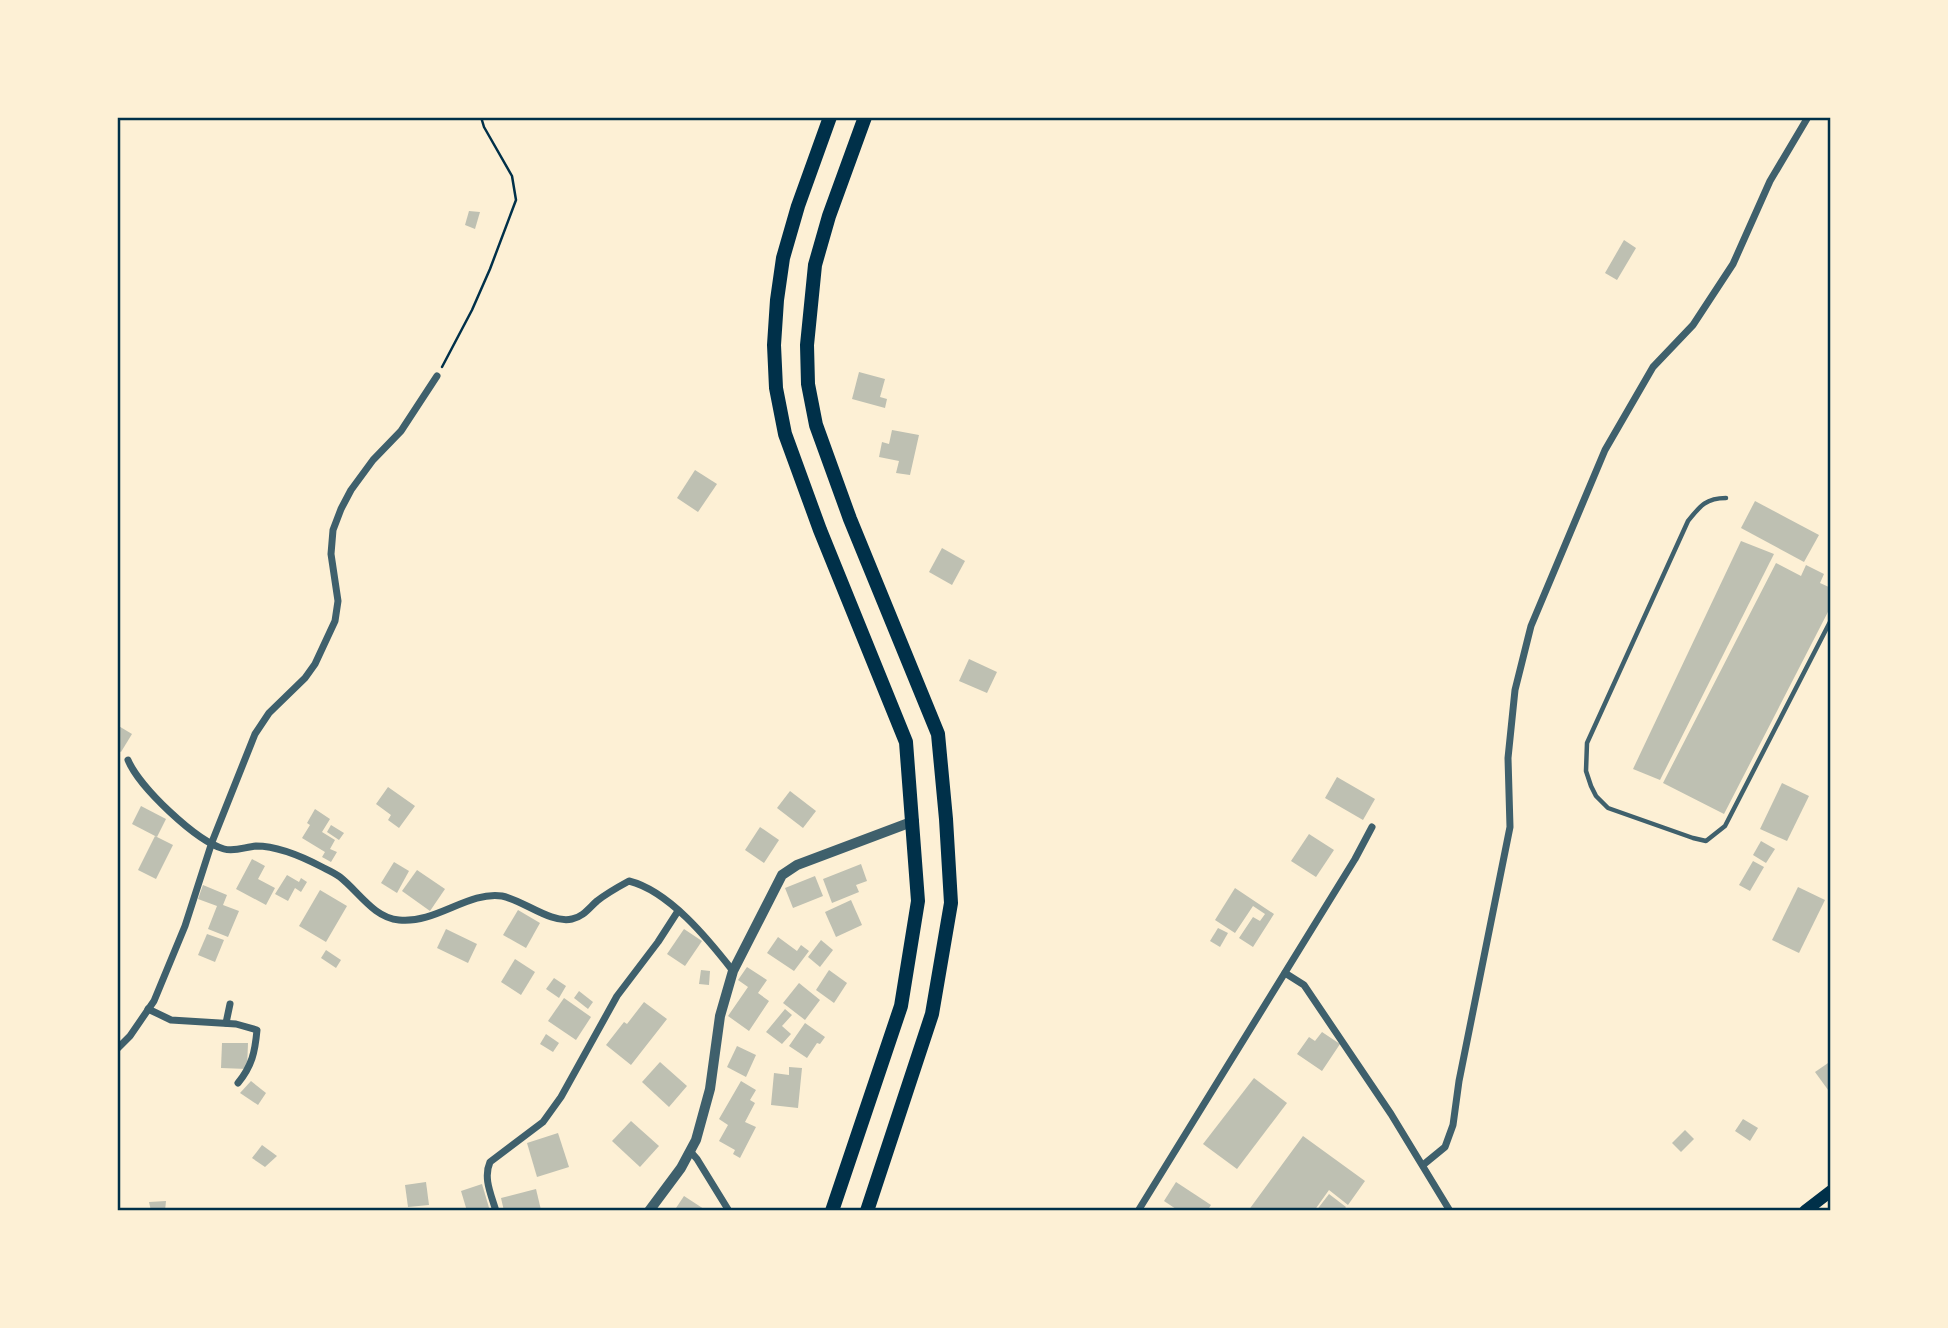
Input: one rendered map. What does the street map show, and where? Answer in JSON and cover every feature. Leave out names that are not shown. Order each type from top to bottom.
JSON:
[{"type":"highway","points":[[830,117],[798,206],[783,258],[774,345],[776,388],[785,434],[820,530],[906,742],[918,901],[901,1006],[832,1211]]},
{"type":"highway","points":[[865,117],[829,216],[815,265],[807,345],[808,384],[816,425],[850,519],[938,734],[951,903],[932,1014],[867,1211]]},
{"type":"main road","points":[[1805,1211],[1831,1191]]},
{"type":"street","points":[[1423,1165],[1445,1147],[1453,1125],[1459,1081],[1510,827],[1509,744],[1515,690],[1531,626],[1605,450],[1653,367],[1693,325],[1733,264],[1770,181],[1808,117]]},
{"type":"street","points":[[117,1049],[130,1036],[148,1009],[185,926],[212,842],[255,734],[268,713],[315,664],[335,621],[338,601],[331,554],[333,530],[341,509],[351,490],[373,460],[401,431],[437,376]]},
{"type":"street","points":[[128,760],[133,773],[185,827],[223,848],[268,847],[313,862],[339,876],[377,912],[396,920],[418,921],[479,898],[500,896],[522,902],[559,919],[571,920],[584,914],[598,900],[629,881],[653,890],[678,911],[710,942],[733,971]]},
{"type":"street","points":[[649,1211],[681,1168],[696,1140],[710,1089],[720,1016],[733,971],[782,875],[797,865],[914,821]]},
{"type":"street","points":[[1138,1211],[1285,974],[1372,827]]},
{"type":"street","points":[[496,1211],[487,1181],[486,1170],[490,1161],[543,1122],[561,1097],[617,996],[678,911]]},
{"type":"street","points":[[1285,974],[1304,985],[1391,1114],[1450,1211]]},
{"type":"street","points":[[226,1023],[230,1004]]},
{"type":"street","points":[[148,1009],[171,1020],[236,1024],[257,1030],[256,1053],[249,1069],[238,1083]]},
{"type":"street","points":[[690,1150],[698,1158],[729,1211]]},
{"type":"lane","points":[[1726,499],[1713,498],[1700,507],[1688,521],[1587,743],[1586,771],[1596,796],[1608,808],[1693,838],[1706,841],[1716,835],[1726,826],[1831,620]]},
{"type":"path","points":[[437,376],[472,310],[516,200],[512,176],[481,117]]},
{"type":"building","points":[[469,211],[480,212],[475,229],[465,225]]},
{"type":"building","points":[[1624,240],[1636,248],[1617,280],[1605,273]]},
{"type":"building","points":[[859,372],[885,379],[880,397],[887,399],[885,408],[852,399]]},
{"type":"building","points":[[892,430],[919,435],[910,475],[896,473],[899,461],[879,457],[882,442],[889,444]]},
{"type":"building","points":[[695,470],[717,484],[698,512],[677,498]]},
{"type":"building","points":[[1755,501],[1819,535],[1804,562],[1741,528]]},
{"type":"building","points":[[1741,541],[1774,554],[1660,780],[1633,769]]},
{"type":"building","points":[[942,548],[965,561],[952,585],[929,572]]},
{"type":"building","points":[[1776,563],[1801,576],[1806,565],[1824,574],[1820,583],[1831,588],[1831,606],[1724,814],[1663,783]]},
{"type":"building","points":[[969,659],[997,672],[987,693],[959,681]]},
{"type":"building","points":[[117,725],[132,734],[121,752],[117,750]]},
{"type":"building","points":[[1337,777],[1375,799],[1363,820],[1325,798]]},
{"type":"building","points":[[1782,783],[1809,796],[1787,841],[1760,829]]},
{"type":"building","points":[[388,787],[415,806],[399,828],[388,820],[391,815],[376,804]]},
{"type":"building","points":[[790,791],[816,811],[803,828],[777,808]]},
{"type":"building","points":[[141,806],[166,819],[157,837],[132,824]]},
{"type":"building","points":[[315,809],[330,819],[322,832],[335,840],[330,849],[337,852],[331,862],[322,857],[325,852],[302,838]]},
{"type":"building","points":[[331,825],[344,833],[339,840],[327,832]]},
{"type":"building","points":[[760,827],[779,840],[764,863],[745,850]]},
{"type":"building","points":[[1309,834],[1334,850],[1316,877],[1291,861]]},
{"type":"building","points":[[155,836],[173,845],[156,879],[138,870]]},
{"type":"building","points":[[1761,841],[1775,849],[1766,863],[1753,855]]},
{"type":"building","points":[[252,859],[265,866],[258,879],[275,888],[266,905],[236,889]]},
{"type":"building","points":[[1753,861],[1764,867],[1750,891],[1739,885]]},
{"type":"building","points":[[394,862],[409,871],[397,893],[381,883]]},
{"type":"building","points":[[861,864],[867,881],[856,885],[859,892],[832,903],[823,879]]},
{"type":"building","points":[[417,870],[445,889],[430,911],[402,891]]},
{"type":"building","points":[[287,875],[299,882],[301,878],[307,882],[301,892],[295,888],[288,901],[275,894]]},
{"type":"building","points":[[815,876],[823,896],[793,908],[785,888]]},
{"type":"building","points":[[203,885],[227,895],[223,905],[239,911],[228,937],[208,929],[217,906],[198,899]]},
{"type":"building","points":[[1798,887],[1825,900],[1799,953],[1772,940]]},
{"type":"building","points":[[1235,888],[1274,914],[1253,947],[1239,938],[1253,917],[1260,921],[1265,914],[1253,906],[1235,933],[1215,920]]},
{"type":"building","points":[[320,890],[347,906],[326,942],[299,926]]},
{"type":"building","points":[[851,900],[862,925],[836,937],[825,912]]},
{"type":"building","points":[[518,910],[540,923],[526,948],[503,935]]},
{"type":"building","points":[[1218,928],[1228,933],[1220,947],[1210,941]]},
{"type":"building","points":[[446,929],[477,944],[468,963],[437,948]]},
{"type":"building","points":[[684,929],[702,941],[685,966],[667,954]]},
{"type":"building","points":[[207,934],[224,940],[215,962],[198,955]]},
{"type":"building","points":[[778,937],[797,951],[801,945],[809,951],[794,971],[767,953]]},
{"type":"building","points":[[821,940],[833,950],[820,967],[808,957]]},
{"type":"building","points":[[326,950],[341,960],[336,968],[321,958]]},
{"type":"building","points":[[515,959],[535,972],[521,995],[501,982]]},
{"type":"building","points":[[747,967],[767,980],[758,993],[769,1001],[749,1031],[728,1016],[748,987],[738,980]]},
{"type":"building","points":[[701,970],[710,971],[709,985],[699,984]]},
{"type":"building","points":[[829,970],[847,983],[834,1003],[816,990]]},
{"type":"building","points":[[554,978],[566,986],[559,998],[546,989]]},
{"type":"building","points":[[799,983],[820,1000],[805,1020],[783,1003]]},
{"type":"building","points":[[579,991],[593,1002],[588,1009],[574,998]]},
{"type":"building","points":[[564,998],[591,1017],[576,1040],[548,1021]]},
{"type":"building","points":[[644,1002],[667,1019],[631,1065],[606,1045]]},
{"type":"building","points":[[785,1009],[792,1015],[782,1026],[791,1034],[782,1044],[766,1032]]},
{"type":"building","points":[[805,1023],[825,1037],[820,1044],[817,1043],[807,1058],[789,1046]]},
{"type":"building","points":[[1322,1032],[1340,1044],[1322,1071],[1297,1054],[1309,1037],[1315,1041]]},
{"type":"building","points":[[546,1034],[559,1043],[553,1052],[540,1044]]},
{"type":"building","points":[[222,1043],[248,1043],[247,1069],[221,1068]]},
{"type":"building","points":[[737,1046],[756,1055],[746,1077],[727,1067]]},
{"type":"building","points":[[1831,1061],[1831,1094],[1815,1072]]},
{"type":"building","points":[[660,1062],[687,1086],[669,1107],[642,1082]]},
{"type":"building","points":[[789,1067],[802,1068],[798,1108],[771,1105],[774,1073],[789,1075]]},
{"type":"building","points":[[1254,1078],[1287,1103],[1237,1169],[1203,1144]]},
{"type":"building","points":[[251,1081],[266,1093],[258,1105],[240,1093]]},
{"type":"building","points":[[741,1081],[756,1090],[750,1100],[755,1103],[745,1122],[756,1127],[740,1158],[733,1154],[735,1150],[719,1141],[728,1125],[719,1119]]},
{"type":"building","points":[[1743,1119],[1758,1128],[1750,1141],[1735,1131]]},
{"type":"building","points":[[631,1121],[659,1146],[640,1167],[612,1141]]},
{"type":"building","points":[[1685,1130],[1694,1139],[1681,1152],[1672,1143]]},
{"type":"building","points":[[558,1133],[569,1167],[537,1177],[527,1143]]},
{"type":"building","points":[[1303,1136],[1365,1181],[1348,1205],[1329,1190],[1314,1211],[1248,1211]]},
{"type":"building","points":[[262,1145],[277,1156],[265,1167],[252,1158]]},
{"type":"building","points":[[426,1182],[429,1205],[408,1207],[405,1185]]},
{"type":"building","points":[[1176,1182],[1211,1205],[1207,1211],[1179,1211],[1164,1201]]},
{"type":"building","points":[[482,1184],[490,1211],[467,1211],[461,1191]]},
{"type":"building","points":[[536,1189],[541,1210],[504,1211],[501,1198]]},
{"type":"building","points":[[1329,1194],[1346,1207],[1343,1211],[1316,1211]]},
{"type":"building","points":[[684,1196],[707,1211],[674,1211]]},
{"type":"building","points":[[166,1201],[165,1211],[151,1211],[149,1202]]}]
